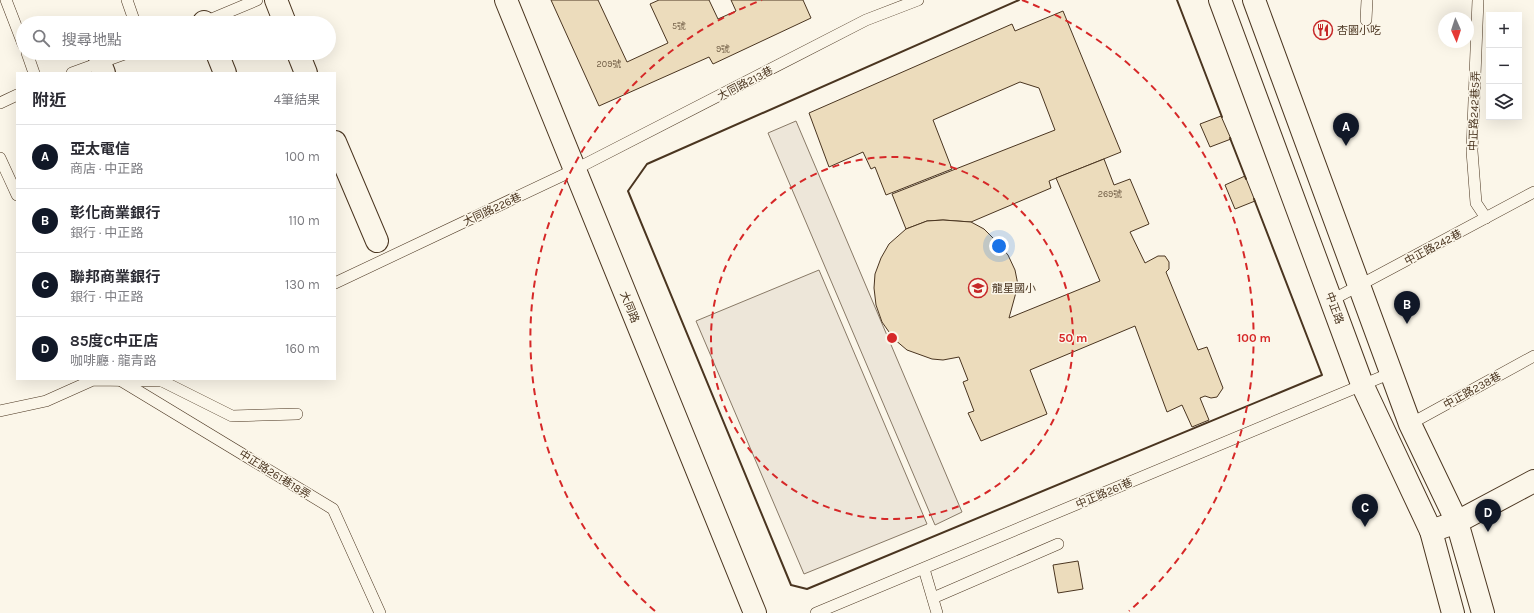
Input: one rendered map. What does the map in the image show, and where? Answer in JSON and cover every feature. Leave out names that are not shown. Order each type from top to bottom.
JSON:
[{"type":"main road","points":[[276,0],[282,16]]},
{"type":"main road","name":"大同路","points":[[506,0],[755,613]]},
{"type":"main road","name":"中正路","points":[[1220,0],[1362,384],[1431,531],[1453,613]]},
{"type":"main road","points":[[1254,0],[1410,424],[1458,522],[1482,613]]},
{"type":"main road","points":[[220,60],[225,72]]},
{"type":"main road","points":[[301,60],[306,72]]},
{"type":"main road","points":[[336,144],[377,241]]},
{"type":"main road","points":[[1431,531],[1458,522],[1534,481]]},
{"type":"lane","points":[[6,0],[16,26]]},
{"type":"lane","points":[[127,0],[133,16]]},
{"type":"lane","name":"大同路213巷","points":[[574,170],[866,20],[918,0]]},
{"type":"lane","points":[[1366,0],[1366,20]]},
{"type":"lane","name":"中正路242巷5弄","points":[[1478,0],[1472,150],[1476,203],[1486,218]]},
{"type":"lane","points":[[219,16],[250,1]]},
{"type":"lane","points":[[29,60],[34,72]]},
{"type":"lane","points":[[78,72],[102,68],[116,60]]},
{"type":"lane","points":[[0,103],[16,95]]},
{"type":"lane","points":[[0,158],[16,193]]},
{"type":"lane","name":"大同路226巷","points":[[336,283],[574,170]]},
{"type":"lane","name":"中正路242巷","points":[[1332,300],[1534,192]]},
{"type":"lane","name":"中正路238巷","points":[[1410,424],[1534,356]]},
{"type":"lane","name":"中正路261巷","points":[[816,613],[1391,373]]},
{"type":"lane","points":[[0,411],[46,401],[93,380],[162,380],[232,416],[297,414]]},
{"type":"lane","name":"中正路261巷18弄","points":[[120,380],[333,509],[380,613]]},
{"type":"lane","points":[[933,598],[1058,544]]},
{"type":"lane","points":[[924,569],[937,613]]},
{"type":"shaded area","points":[[796,121],[962,512],[935,525],[768,133]]},
{"type":"shaded area","points":[[819,270],[927,524],[804,574],[696,321]]},
{"type":"building","points":[[551,0],[598,0],[627,62],[668,43],[650,4],[659,0],[709,0],[718,19],[736,11],[731,0],[803,0],[811,18],[713,64],[709,57],[599,106]]},
{"type":"building","points":[[1063,11],[1121,152],[1049,181],[1051,188],[971,222],[943,220],[927,221],[906,229],[892,194],[1055,130],[1039,88],[1020,82],[933,120],[952,169],[886,195],[875,167],[871,169],[863,152],[829,167],[809,113],[1012,24],[1015,31]]},
{"type":"building","points":[[1221,116],[1231,139],[1210,147],[1200,124]]},
{"type":"building","points":[[1104,159],[1114,185],[1130,179],[1149,224],[1130,232],[1145,263],[1158,256],[1165,256],[1169,262],[1169,269],[1166,272],[1198,350],[1207,347],[1223,388],[1217,397],[1211,398],[1205,396],[1200,398],[1209,420],[1192,427],[1182,405],[1167,412],[1135,326],[1030,370],[1047,414],[981,441],[968,413],[974,411],[963,382],[968,380],[959,357],[943,360],[932,359],[907,350],[894,339],[882,322],[876,305],[874,288],[875,274],[881,258],[889,244],[906,229],[927,221],[943,220],[971,222],[984,229],[994,239],[1008,255],[1015,270],[1018,285],[1009,318],[1100,281],[1056,178]]},
{"type":"building","points":[[1245,176],[1255,201],[1235,209],[1225,185]]},
{"type":"building","points":[[1078,561],[1083,589],[1058,593],[1053,565]]},
{"type":"wall","points":[[1019,0],[647,164],[628,191],[791,585],[807,589],[1322,375],[1254,199]]},
{"type":"wall","points":[[1177,0],[1222,117]]},
{"type":"wall","points":[[1230,138],[1246,179]]},
{"type":"place","name":"杏園小吃","points":[[1323,30]]},
{"type":"place","name":"亞太電信","points":[[1346,146]]},
{"type":"place","name":"龍星國小","points":[[978,288]]},
{"type":"place","name":"彰化商業銀行","points":[[1407,324]]},
{"type":"place","name":"聯邦商業銀行","points":[[1365,527]]},
{"type":"place","name":"85度C中正店","points":[[1488,532]]}]
